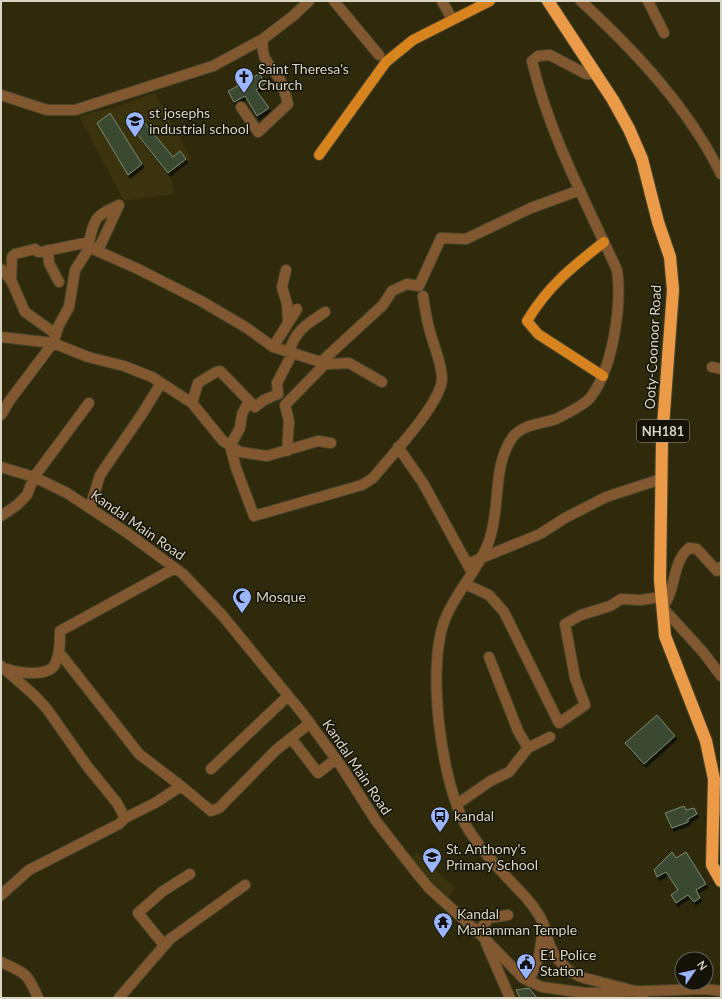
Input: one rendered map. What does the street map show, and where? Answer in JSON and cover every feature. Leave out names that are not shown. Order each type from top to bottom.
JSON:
[{"type":"highway","name":"Ooty-Coonoor Road","points":[[548,1],[596,74],[629,129],[642,159],[658,222],[670,257],[673,290],[662,440],[662,602],[665,636],[706,741],[714,779],[717,807],[712,865],[721,881]]},
{"type":"main road","points":[[319,155],[386,62],[413,40],[490,1]]},
{"type":"main road","points":[[603,376],[538,334],[527,322],[537,305],[564,274],[604,242]]},
{"type":"street","points":[[1,95],[47,110],[75,110],[213,66],[263,39],[294,16],[309,1]]},
{"type":"street","points":[[334,1],[379,55]]},
{"type":"street","points":[[442,1],[452,19]]},
{"type":"street","points":[[581,1],[650,70],[688,120],[721,174]]},
{"type":"street","points":[[648,1],[664,32]]},
{"type":"street","points":[[241,107],[258,132],[288,104],[281,81],[261,51],[263,39]]},
{"type":"street","points":[[596,74],[586,74],[550,55],[538,56],[532,61],[541,98],[580,190],[617,270],[619,287],[615,326],[603,376],[589,399],[557,418],[527,427],[513,436],[505,451],[501,470],[496,515],[489,542],[472,574],[444,620],[438,640],[436,670],[438,705],[449,783],[464,821],[489,860],[530,901],[543,922],[551,949],[563,965],[578,976],[641,995]]},
{"type":"street","points":[[286,450],[289,421],[285,405],[323,363],[383,305],[392,291],[407,284],[419,286],[441,238],[466,239],[531,208],[580,190]]},
{"type":"street","points":[[331,443],[318,441],[267,456],[240,452],[223,441],[206,423],[192,403],[152,377],[124,366],[88,357],[54,338],[25,312],[12,280],[12,257],[15,254],[35,249],[38,252],[90,247],[138,269],[201,301],[247,328],[273,346],[323,363],[349,363],[382,382]]},
{"type":"street","points":[[1,415],[54,338],[69,308],[75,270],[90,247]]},
{"type":"street","points":[[48,250],[49,263],[59,282]]},
{"type":"street","points":[[1,269],[12,280]]},
{"type":"street","points":[[286,270],[282,287],[287,304],[288,322]]},
{"type":"street","points":[[249,401],[242,414],[242,423],[230,446],[236,468],[254,516],[362,485],[373,478],[422,419],[438,393],[442,380],[423,296]]},
{"type":"street","points":[[273,346],[297,309]]},
{"type":"street","points":[[192,403],[198,383],[220,371],[255,407],[264,400],[278,394],[277,383],[291,352],[294,337],[301,329],[325,312]]},
{"type":"street","points":[[1,337],[54,338]]},
{"type":"street","points":[[90,508],[100,474],[142,414],[161,383]]},
{"type":"street","points":[[1,516],[18,505],[27,495],[34,477],[90,403]]},
{"type":"street","points":[[398,447],[424,483],[472,574]]},
{"type":"street","name":"Kandal Main Road","points":[[1,467],[34,477],[67,493],[183,574],[222,615],[310,724],[336,759],[376,820],[429,888],[481,934],[523,978],[542,987],[586,993],[641,995],[704,989],[721,990]]},
{"type":"street","points":[[467,564],[540,534],[565,518],[606,497],[662,480]]},
{"type":"street","points":[[466,584],[489,596],[504,612],[559,723],[585,705],[575,678],[566,624],[581,615],[610,606],[621,599],[662,602],[668,600],[675,572],[683,553],[688,548],[697,549],[717,570],[721,567]]},
{"type":"street","points":[[2,667],[20,673],[37,673],[52,669],[56,664],[59,652],[60,631],[175,568]]},
{"type":"street","points":[[662,602],[721,676]]},
{"type":"street","points":[[59,652],[140,754],[211,811],[219,808],[276,750],[310,724]]},
{"type":"street","points":[[488,657],[518,731],[528,748]]},
{"type":"street","points":[[2,667],[34,694],[117,804],[125,818]]},
{"type":"street","points":[[211,769],[288,696]]},
{"type":"street","points":[[457,804],[492,780],[508,772],[528,748],[550,737]]},
{"type":"street","points":[[291,738],[318,773],[336,759]]},
{"type":"street","points":[[1,895],[29,870],[119,824],[125,818],[155,803],[181,786]]},
{"type":"street","points":[[164,945],[138,913],[163,891],[190,874]]},
{"type":"street","points":[[119,998],[170,939],[245,885]]},
{"type":"street","points":[[508,915],[489,918],[481,934],[510,998]]},
{"type":"street","points":[[529,981],[539,956],[542,941],[543,922]]},
{"type":"street","points":[[1,962],[29,977],[38,998]]},
{"type":"shaded area","name":"st josephs industrial school","points":[[155,93],[191,159],[170,175],[174,194],[124,201],[79,116],[119,106]]},
{"type":"shaded area","name":"St. Anthony's Primary School","points":[[417,853],[455,888],[448,898],[409,859]]},
{"type":"building","name":"Saint Theresa's Church","points":[[259,73],[265,84],[256,90],[269,108],[257,116],[245,96],[234,102],[228,91],[238,86],[235,80],[247,74],[251,80]]},
{"type":"building","points":[[110,113],[142,164],[128,175],[97,123]]},
{"type":"building","points":[[143,121],[173,157],[180,151],[186,159],[168,173],[133,129]]},
{"type":"building","points":[[657,715],[675,736],[644,764],[625,743]]},
{"type":"building","points":[[684,806],[686,810],[694,808],[697,814],[688,819],[688,822],[672,828],[665,813]]},
{"type":"building","points":[[672,852],[676,858],[686,852],[706,884],[696,890],[700,898],[694,902],[688,895],[676,903],[671,895],[678,890],[666,872],[657,877],[654,870]]},
{"type":"building","points":[[529,988],[537,998],[520,998],[516,990]]},
{"type":"place","name":"Saint Theresa's Church","points":[[244,94]]},
{"type":"place","name":"st josephs industrial school","points":[[135,138]]},
{"type":"place","name":"Mosque","points":[[242,614]]},
{"type":"place","name":"kandal","points":[[440,833]]},
{"type":"place","name":"St. Anthony's Primary School","points":[[432,874]]},
{"type":"place","name":"Kandal Mariamman Temple","points":[[443,939]]},
{"type":"place","name":"E1 Police Station","points":[[526,980]]}]
